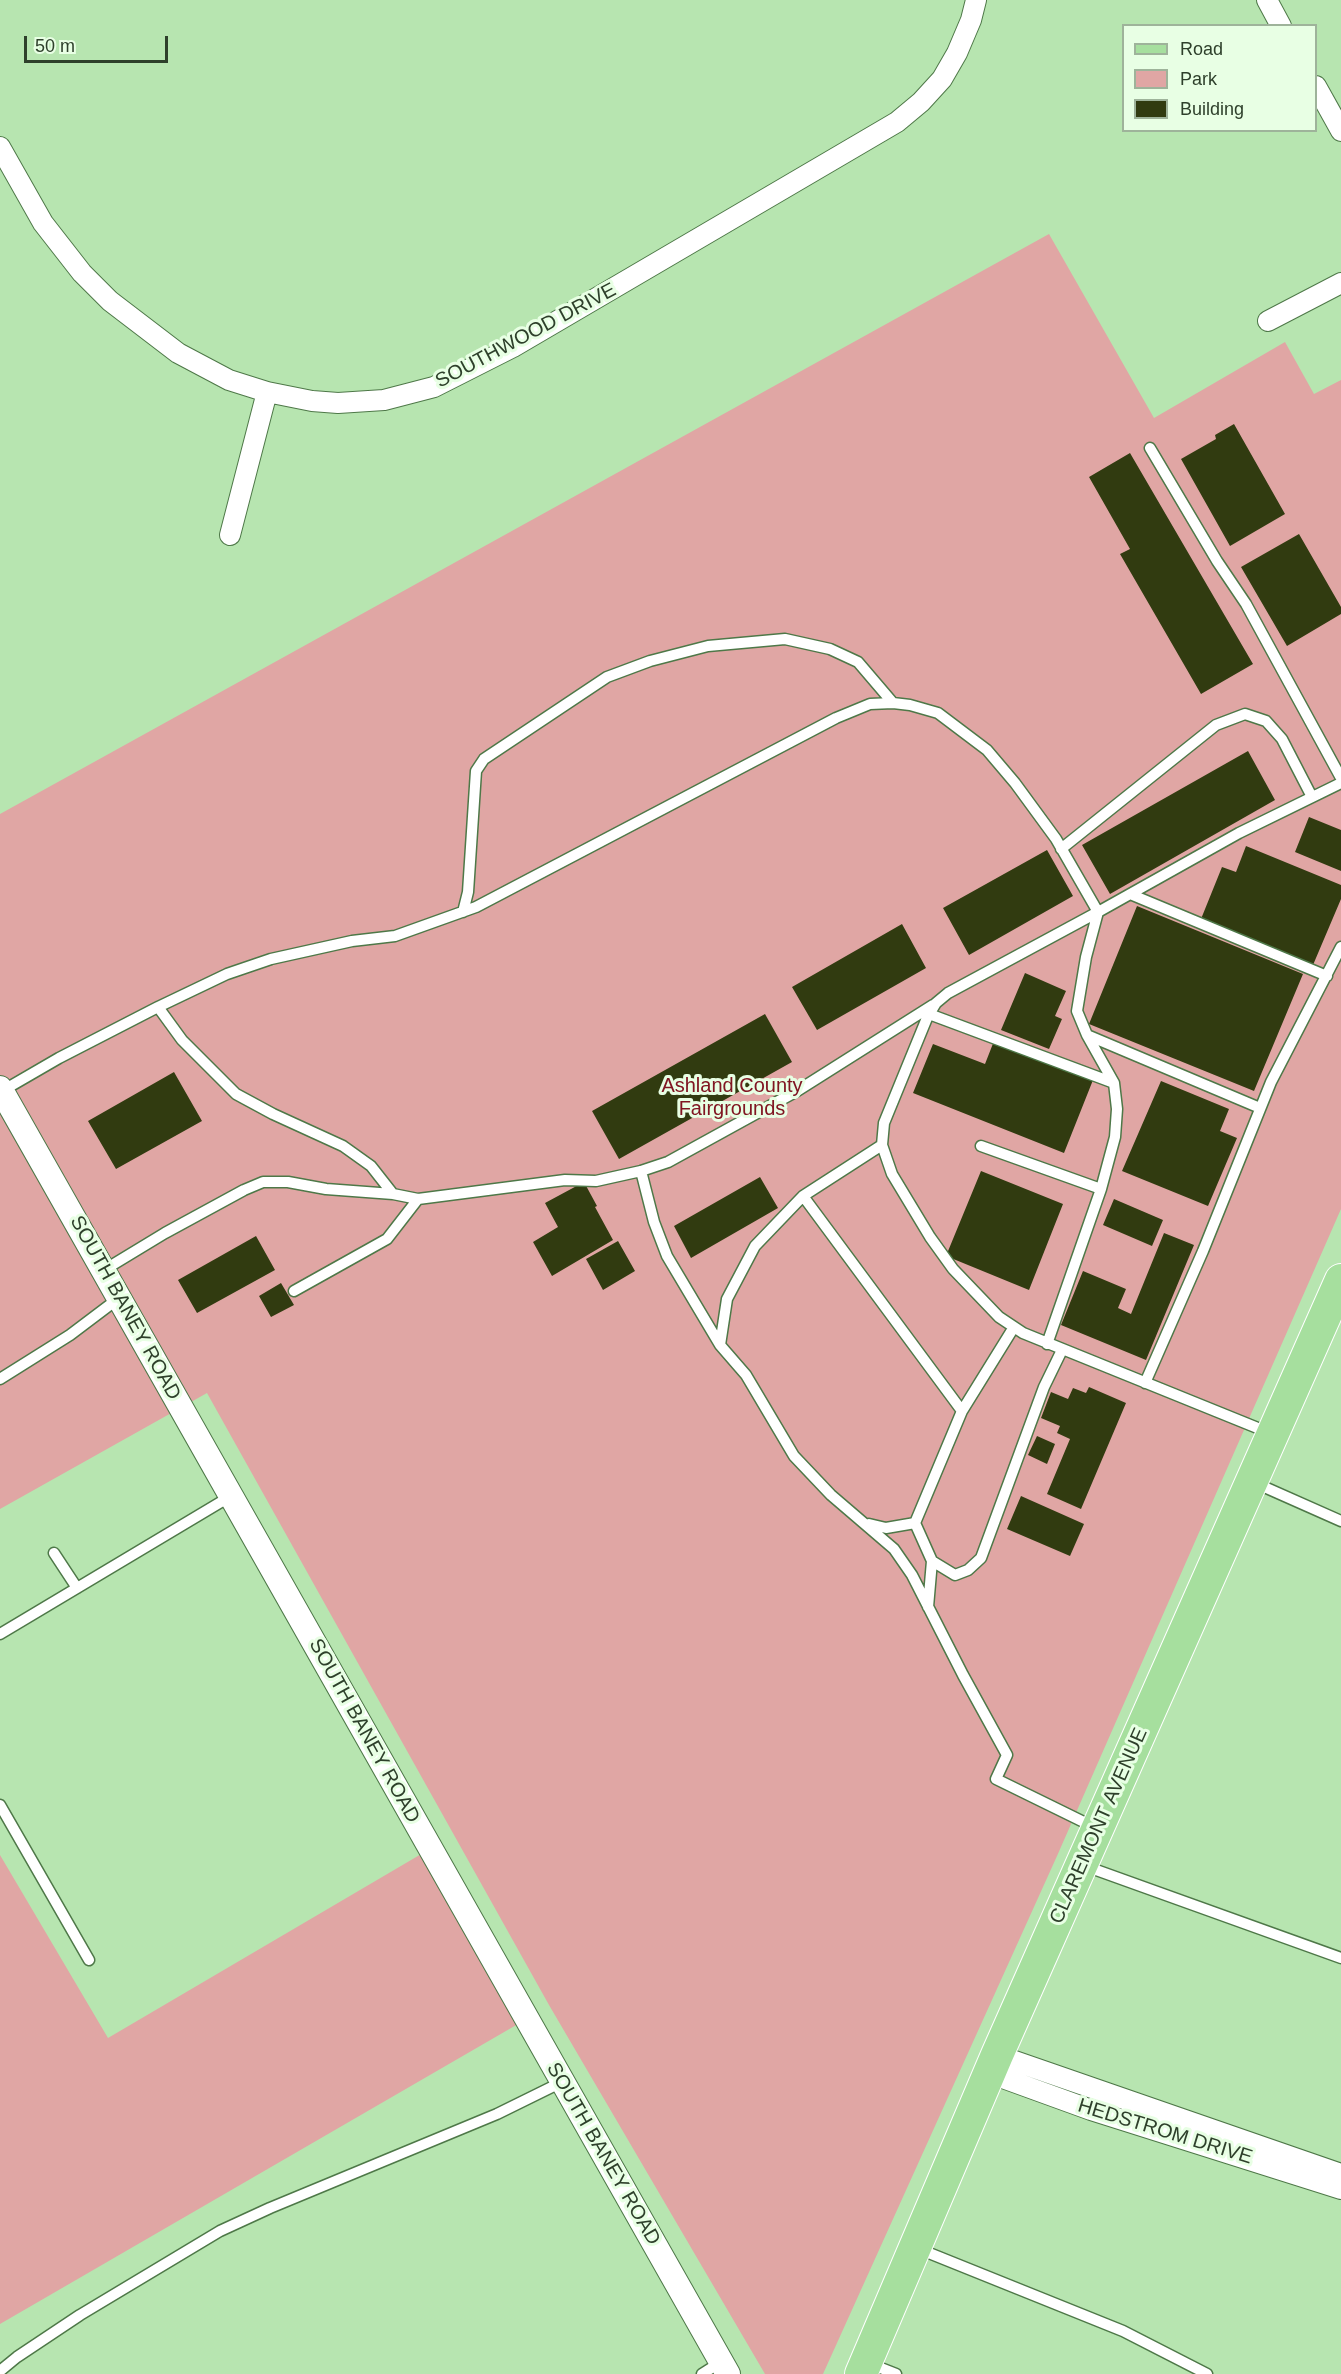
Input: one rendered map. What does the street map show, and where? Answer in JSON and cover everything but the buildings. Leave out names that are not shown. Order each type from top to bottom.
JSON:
[{"type":"main road","name":"CLAREMONT AVENUE","points":[[864,2368],[993,2064],[1341,1280]]},
{"type":"street","name":"SOUTHWOOD DRIVE","points":[[0,147],[43,223],[82,273],[110,301],[178,353],[230,380],[267,392],[312,401],[338,403],[384,400],[434,387],[513,347],[897,122],[921,102],[942,79],[961,45],[976,0]]},
{"type":"street","points":[[1267,0],[1280,24]]},
{"type":"street","points":[[1317,88],[1341,131]]},
{"type":"street","points":[[1268,321],[1341,283]]},
{"type":"street","points":[[230,536],[267,392]]},
{"type":"street","name":"SOUTH BANEY ROAD","points":[[1,1090],[562,2082],[717,2370]]},
{"type":"street","name":"HEDSTROM DRIVE","points":[[993,2064],[1341,2174]]},
{"type":"street","name":"HEDSTROM DRIVE","points":[[993,2064],[1091,2110],[1341,2189]]},
{"type":"lane","points":[[1150,448],[1217,561],[1246,604],[1341,778]]},
{"type":"lane","points":[[463,912],[468,892],[476,771],[484,759],[607,677],[650,661],[708,646],[785,639],[830,649],[858,662],[893,703]]},
{"type":"lane","points":[[1,1090],[158,1007],[227,974],[271,958],[352,941],[396,936],[463,912],[532,879],[836,717],[870,704],[910,705],[938,714],[987,750],[1015,783],[1061,849],[1098,912],[1086,957],[1077,1011],[1087,1035],[1114,1083],[1117,1109],[1115,1137],[1101,1190],[1047,1344]]},
{"type":"lane","points":[[1061,849],[1216,725],[1245,714],[1266,721],[1282,739],[1312,797]]},
{"type":"lane","points":[[104,1270],[165,1233],[263,1182],[288,1182],[326,1189],[393,1194],[418,1199],[565,1180],[596,1181],[641,1171],[693,1150],[787,1097],[936,1003],[948,993],[1239,833],[1341,783]]},
{"type":"lane","points":[[1130,894],[1327,976]]},
{"type":"lane","points":[[1145,1383],[1203,1251],[1271,1082],[1341,947]]},
{"type":"lane","points":[[936,1003],[929,1014],[884,1123],[882,1145],[892,1174],[930,1237],[961,1278],[999,1317],[1023,1334],[1273,1434]]},
{"type":"lane","points":[[158,1007],[182,1040],[236,1094],[273,1114],[343,1146],[371,1166],[393,1194]]},
{"type":"lane","points":[[929,1014],[1114,1083]]},
{"type":"lane","points":[[1087,1035],[1260,1108]]},
{"type":"lane","points":[[720,1345],[727,1299],[755,1246],[803,1196],[882,1145]]},
{"type":"lane","points":[[981,1146],[1101,1190]]},
{"type":"lane","points":[[641,1171],[654,1222],[667,1256],[720,1345],[746,1375],[794,1456],[831,1495],[894,1549],[912,1575],[1007,1755],[996,1779],[1098,1829]]},
{"type":"lane","points":[[803,1196],[962,1411]]},
{"type":"lane","points":[[294,1291],[387,1239],[418,1199]]},
{"type":"lane","points":[[0,1379],[70,1335],[120,1298]]},
{"type":"lane","points":[[928,1607],[933,1561],[915,1523],[962,1411],[1014,1327]]},
{"type":"lane","points":[[933,1561],[955,1575],[968,1570],[981,1558],[1044,1387],[1062,1350]]},
{"type":"lane","points":[[1252,1482],[1341,1521]]},
{"type":"lane","points":[[0,1634],[231,1496]]},
{"type":"lane","points":[[866,1524],[886,1528],[915,1523]]},
{"type":"lane","points":[[54,1553],[77,1588]]},
{"type":"lane","points":[[0,1805],[89,1960]]},
{"type":"lane","points":[[1082,1865],[1341,1958]]},
{"type":"lane","points":[[0,2371],[26,2350],[80,2315],[220,2231],[497,2114],[562,2082]]},
{"type":"lane","points":[[914,2247],[1122,2331],[1207,2374]]},
{"type":"lane","points":[[864,2368],[896,2374]]},
{"type":"green space","name":"Ashland County Fairgrounds","points":[[1049,234],[1154,418],[1285,342],[1314,394],[1341,380],[1341,1209],[1057,1856],[823,2374],[765,2374],[549,2005],[207,1393],[0,1509],[0,814]]},
{"type":"green space","points":[[423,1853],[518,2024],[0,2324],[0,1855],[108,2038]]}]
